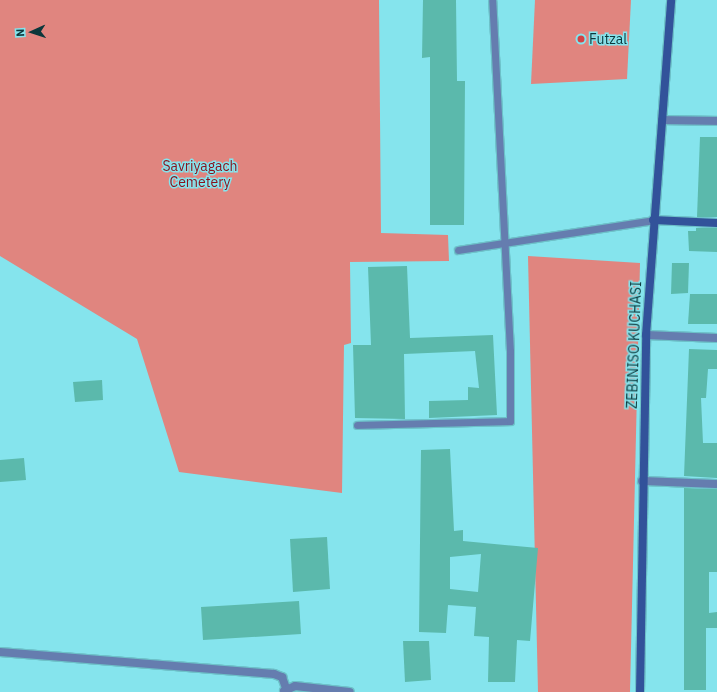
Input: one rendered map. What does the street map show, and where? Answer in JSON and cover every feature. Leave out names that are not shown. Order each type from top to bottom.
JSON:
[{"type":"street","name":"ZEBINISO KUCHASI","points":[[640,692],[642,481],[646,335],[653,220],[671,0]]},
{"type":"street","points":[[662,120],[717,121]]},
{"type":"street","points":[[653,220],[717,223]]},
{"type":"street","points":[[646,335],[717,338]]},
{"type":"street","points":[[642,481],[717,484]]},
{"type":"street","points":[[0,652],[274,674],[282,677],[285,690],[295,686],[350,692]]},
{"type":"lane","points":[[357,424],[510,421],[505,244],[492,0]]},
{"type":"lane","points":[[458,250],[505,244],[653,220]]},
{"type":"green space","name":"Savriyagach Cemetery","points":[[0,0],[379,0],[381,233],[448,235],[449,261],[350,262],[351,343],[344,345],[342,493],[179,472],[137,339],[0,256]]},
{"type":"green space","name":"Futzal","points":[[535,0],[631,0],[627,79],[531,84]]},
{"type":"green space","points":[[528,256],[640,263],[630,692],[538,692]]},
{"type":"building","points":[[423,0],[456,0],[457,81],[465,81],[464,225],[430,225],[430,57],[422,58]]},
{"type":"building","points":[[700,137],[717,137],[717,217],[697,217]]},
{"type":"building","points":[[696,228],[717,228],[717,252],[689,251],[688,231],[696,231]]},
{"type":"building","points":[[672,263],[689,263],[688,293],[671,294]]},
{"type":"building","points":[[407,266],[410,338],[493,335],[497,415],[429,418],[429,401],[468,400],[468,387],[479,388],[475,351],[404,354],[405,419],[355,418],[353,345],[371,345],[368,267]]},
{"type":"building","points":[[690,294],[717,294],[717,324],[688,324]]},
{"type":"building","points":[[689,349],[717,350],[717,369],[708,369],[706,398],[701,398],[703,443],[717,443],[717,478],[684,476]]},
{"type":"building","points":[[102,380],[103,400],[75,402],[73,382]]},
{"type":"building","points":[[450,449],[454,531],[463,530],[463,541],[538,548],[530,641],[517,640],[515,682],[488,682],[489,637],[474,636],[476,607],[448,605],[446,633],[419,632],[421,450]],"holes":[[[481,554],[478,592],[450,589],[450,557]]]},
{"type":"building","points":[[24,458],[26,480],[0,482],[0,460]]},
{"type":"building","points":[[684,488],[717,489],[717,572],[709,572],[709,613],[717,612],[717,628],[706,628],[706,690],[684,690]]},
{"type":"building","points":[[327,537],[330,589],[293,592],[290,539]]},
{"type":"building","points":[[299,601],[301,634],[203,640],[201,607]]},
{"type":"building","points":[[403,641],[429,641],[431,680],[405,682]]},
{"type":"place","name":"Futzal","points":[[581,39]]}]
